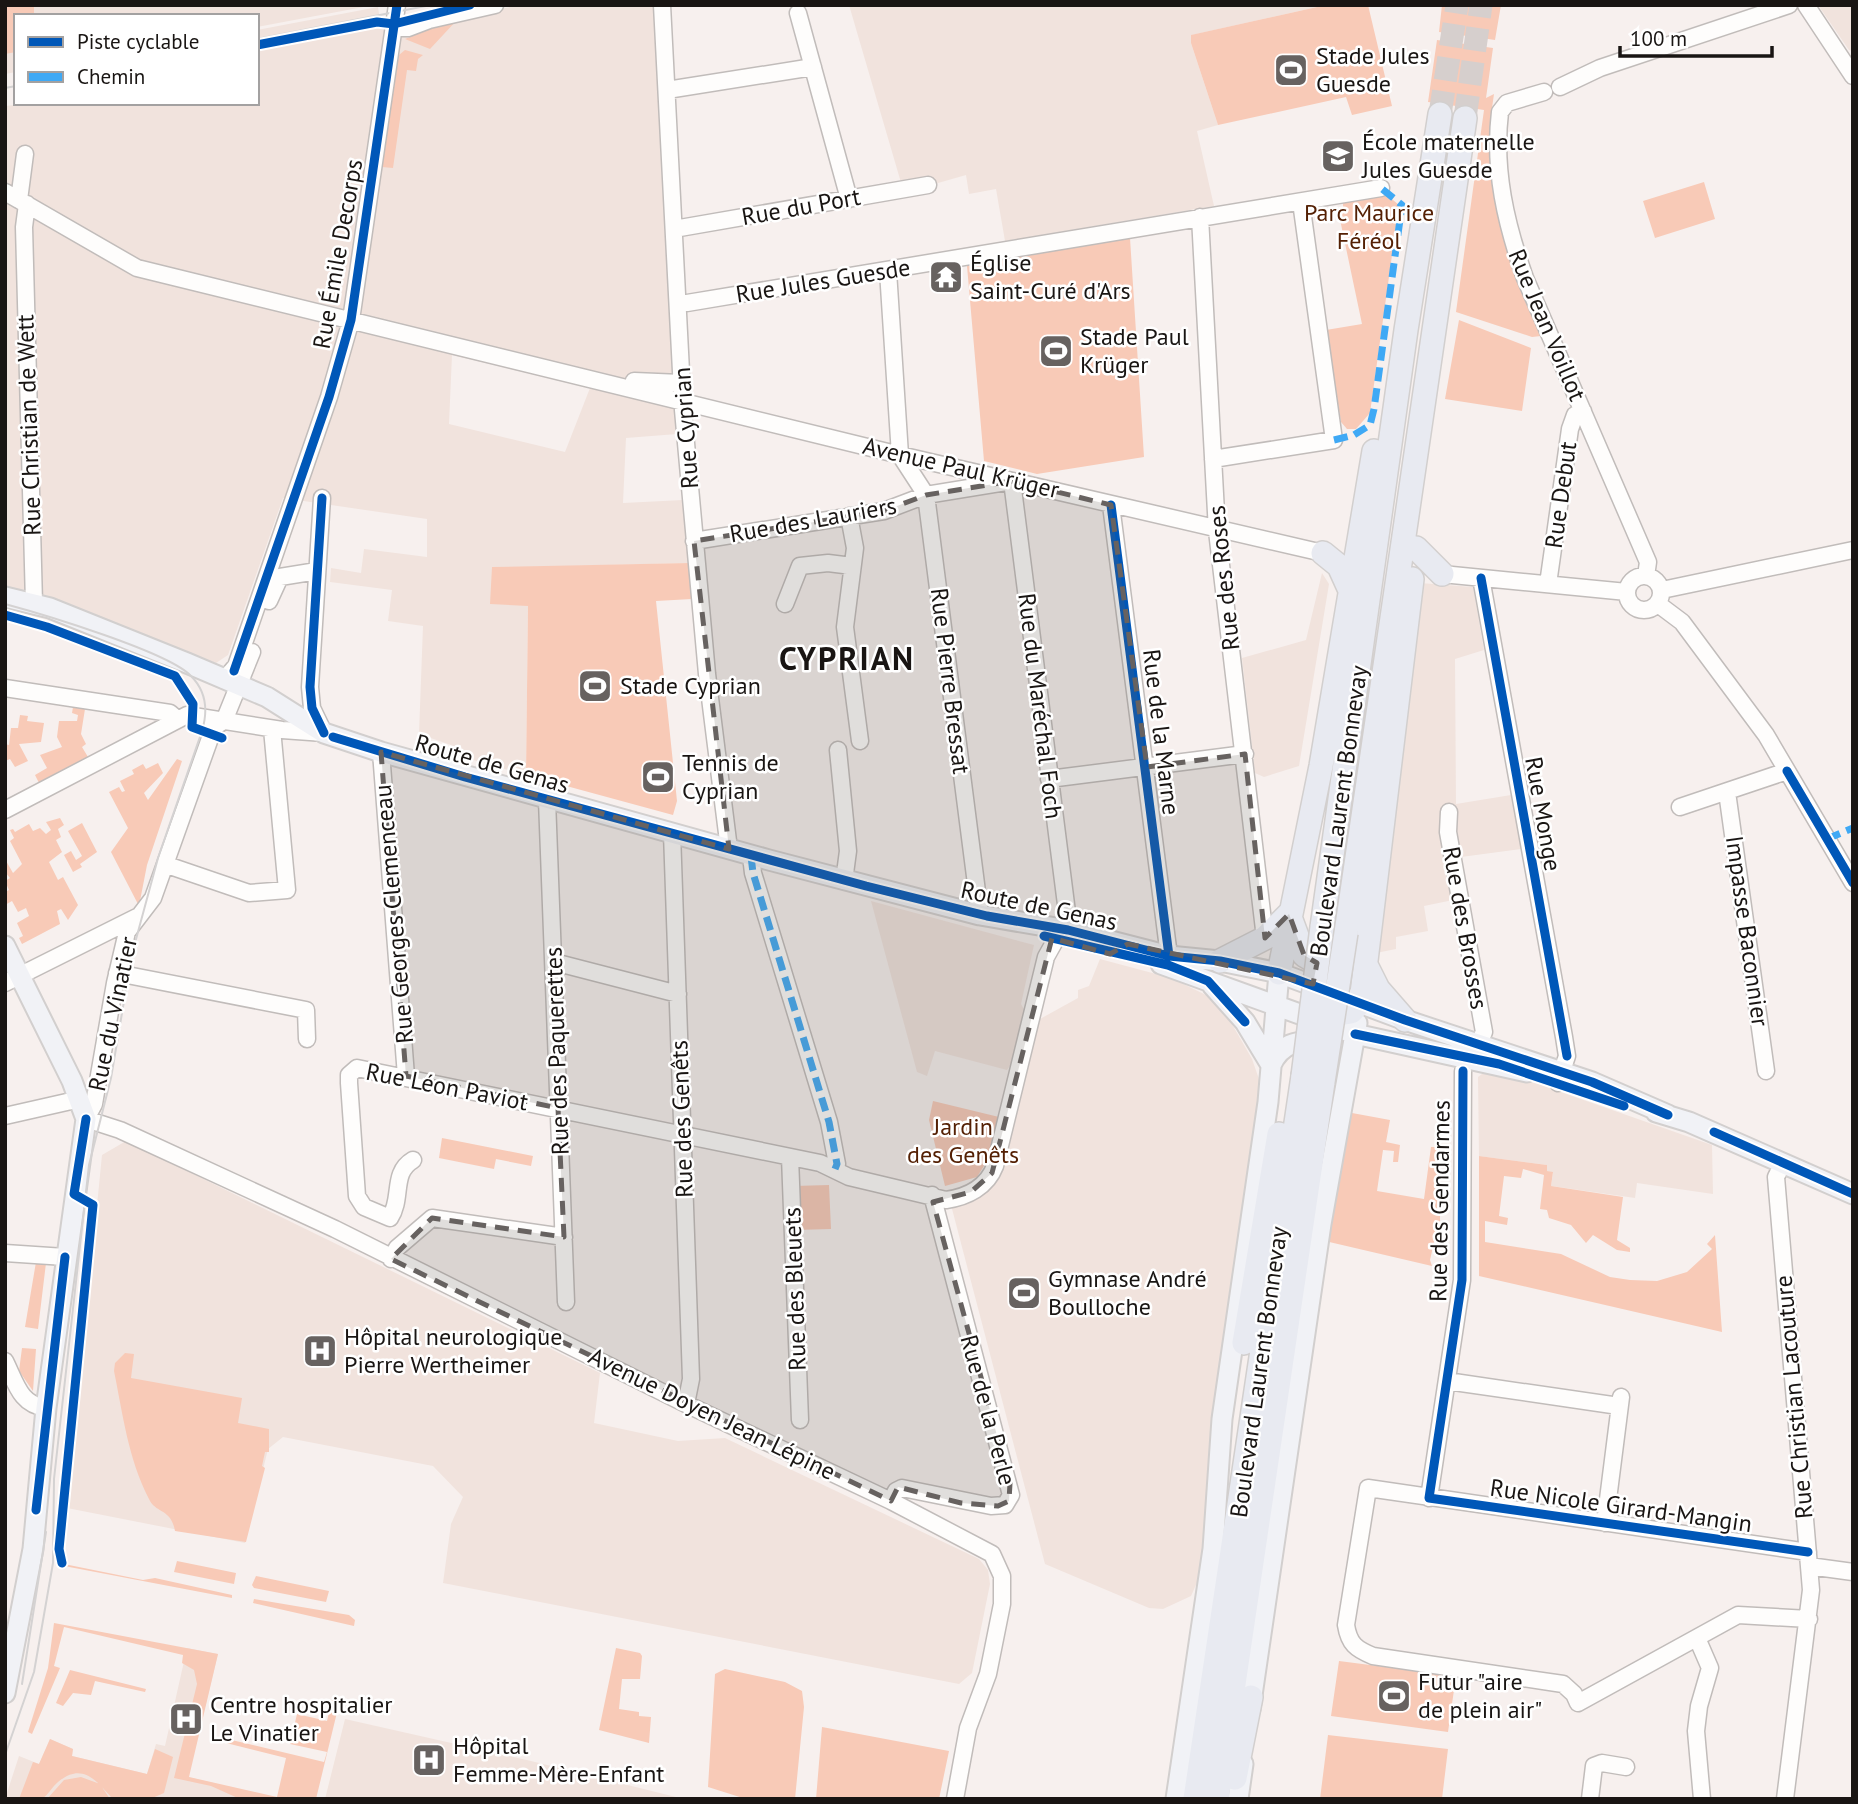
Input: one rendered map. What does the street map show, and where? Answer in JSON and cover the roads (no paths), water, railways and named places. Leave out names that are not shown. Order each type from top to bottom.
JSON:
[{"type":"highway","name":"Boulevard Laurent Bonnevay","points":[[1217,1799],[1297,1074],[1301,1008],[1320,985],[1322,927],[1406,330],[1440,114]]},
{"type":"highway","name":"Boulevard Laurent Bonnevay","points":[[1195,1799],[1297,1074],[1346,933],[1465,118]]},
{"type":"highway","points":[[1279,973],[1321,766],[1349,589],[1386,388],[1406,330]]},
{"type":"highway","points":[[1306,1018],[1351,1012],[1361,1002],[1416,548],[1430,412],[1425,382]]},
{"type":"highway","points":[[1323,554],[1343,552],[1359,537]]},
{"type":"highway","points":[[1411,589],[1441,574],[1416,548]]},
{"type":"highway","points":[[1323,554],[1339,566],[1349,589]]},
{"type":"highway","points":[[1214,971],[1265,938],[1289,914]]},
{"type":"highway","points":[[1289,914],[1304,956],[1328,969],[1353,965],[1367,958]]},
{"type":"highway","points":[[1367,958],[1381,992],[1405,1020]]},
{"type":"highway","points":[[1244,1343],[1297,1074]]},
{"type":"highway","points":[[1231,1799],[1251,1697]]},
{"type":"main road","name":"Route de Genas","points":[[5,597],[34,603],[267,697],[282,724],[324,733],[547,800],[844,881],[1060,934],[1128,944],[1168,961]]},
{"type":"main road","name":"Route de Genas","points":[[1060,934],[1110,954],[1168,961],[1214,971],[1279,973],[1320,985],[1405,1020],[1471,1058]]},
{"type":"main road","points":[[5,946],[13,979],[80,1099],[86,1119],[46,1408],[33,1549],[13,1615],[5,1693]]},
{"type":"main road","name":"Route de Genas","points":[[1214,971],[1276,1007],[1355,1034],[1560,1077],[1628,1095],[1668,1115],[1853,1194]]},
{"type":"main road","points":[[1214,971],[1245,1022],[1297,1074]]},
{"type":"main road","points":[[1213,1549],[1223,1419],[1297,1074],[1276,1007],[1279,973]]},
{"type":"main road","points":[[1276,1007],[1288,995],[1303,988],[1320,985]]},
{"type":"main road","points":[[1332,1153],[1361,1002]]},
{"type":"main road","points":[[1238,1799],[1332,1153],[1341,1077],[1339,1051],[1320,1042],[1291,1043],[1277,1053],[1297,1074]]},
{"type":"main road","points":[[1345,1092],[1357,1061],[1366,1052],[1392,1042]]},
{"type":"main road","points":[[1176,1799],[1244,1343]]},
{"type":"street","name":"Rue Émile Decorps","points":[[232,683],[269,584],[351,320],[397,5]]},
{"type":"street","points":[[393,28],[408,28],[495,5]]},
{"type":"street","name":"Rue Cyprian","points":[[662,5],[682,391],[695,541],[729,849]]},
{"type":"street","name":"Rue Jean Voillot","points":[[1646,576],[1648,562],[1525,278],[1510,236],[1501,193],[1500,112],[1507,103],[1552,90],[1600,68],[1789,5]]},
{"type":"street","points":[[1805,5],[1853,76]]},
{"type":"street","points":[[798,13],[849,199]]},
{"type":"street","points":[[667,90],[813,67]]},
{"type":"street","name":"Rue Christian de Wett","points":[[25,154],[17,199],[24,227],[34,603]]},
{"type":"street","name":"Rue du Port","points":[[674,229],[928,186]]},
{"type":"street","name":"Rue Jules Guesde","points":[[678,302],[687,303],[888,271],[1381,188]]},
{"type":"street","name":"Avenue Paul Krüger","points":[[17,199],[137,268],[600,379],[682,391],[900,455],[1323,554]]},
{"type":"street","points":[[1213,459],[1334,440],[1301,202]]},
{"type":"street","name":"Rue des Roses","points":[[1200,218],[1217,531],[1265,938]]},
{"type":"street","points":[[888,271],[900,455]]},
{"type":"street","name":"Rue Debut","points":[[1548,584],[1570,429],[1575,415],[1583,411]]},
{"type":"street","name":"Rue Pierre Bressat","points":[[900,455],[926,495],[980,915]]},
{"type":"street","name":"Rue des Lauriers","points":[[695,541],[884,510],[926,495],[1013,481]]},
{"type":"street","name":"Rue du Maréchal Foch","points":[[1013,481],[1068,920],[1060,934]]},
{"type":"street","points":[[322,498],[310,687],[312,708],[324,733]]},
{"type":"street","name":"Rue de la Marne","points":[[1111,505],[1146,767],[1168,961]]},
{"type":"street","points":[[849,516],[855,548],[845,627],[860,741]]},
{"type":"street","points":[[1853,550],[1660,597],[1648,610],[1637,609],[1629,602],[1627,592],[1631,582],[1646,576],[1656,580],[1660,597],[1723,673],[1787,771],[1853,883]]},
{"type":"street","points":[[785,604],[800,566],[828,563],[852,566]]},
{"type":"street","points":[[1441,574],[1627,592]]},
{"type":"street","points":[[269,584],[287,575],[316,577]]},
{"type":"street","name":"Rue Monge","points":[[1481,578],[1564,1037],[1567,1056],[1560,1077]]},
{"type":"street","points":[[224,721],[232,683]]},
{"type":"street","points":[[167,865],[249,893],[287,890],[282,724],[310,687]]},
{"type":"street","points":[[5,688],[170,713],[177,719]]},
{"type":"street","points":[[5,810],[187,715],[224,721],[282,724]]},
{"type":"street","name":"Rue du Vinatier","points":[[86,1119],[94,1104],[127,932],[153,898],[214,727],[224,721]]},
{"type":"street","points":[[838,750],[848,851],[844,881]]},
{"type":"street","name":"Rue Georges Clemenceau","points":[[381,752],[406,1076]]},
{"type":"street","points":[[1049,779],[1245,754]]},
{"type":"street","points":[[1680,807],[1787,771]]},
{"type":"street","name":"Impasse Baconnier","points":[[1727,792],[1766,1071]]},
{"type":"street","name":"Rue des Paquerettes","points":[[547,800],[566,1302]]},
{"type":"street","name":"Rue des Brosses","points":[[1449,812],[1448,832],[1484,1032],[1471,1058]]},
{"type":"street","name":"Rue des Genêts","points":[[672,833],[691,1379],[686,1404]]},
{"type":"street","points":[[751,856],[753,873],[830,1122],[837,1164],[835,1169]]},
{"type":"street","points":[[13,979],[137,917]]},
{"type":"street","name":"Rue Léon Paviot","points":[[414,1160],[403,1166],[399,1175],[397,1207],[390,1218],[364,1207],[357,1196],[349,1075],[357,1068],[363,1067],[790,1157],[835,1169],[849,1177],[946,1200],[958,1198],[981,1187],[992,1173],[1022,1062],[1027,1028],[1046,957],[1060,934]]},
{"type":"street","points":[[1110,954],[1128,944]]},
{"type":"street","points":[[554,962],[678,994]]},
{"type":"street","points":[[117,973],[306,1010],[307,1039]]},
{"type":"street","name":"Rue des Gendarmes","points":[[1429,1498],[1462,1280],[1471,1058]]},
{"type":"street","points":[[5,1116],[80,1099]]},
{"type":"street","name":"Avenue Doyen Jean Lépine","points":[[86,1119],[120,1130],[183,1159],[891,1501],[982,1548],[996,1560],[1002,1576],[1002,1604],[988,1674],[971,1717],[955,1799]]},
{"type":"street","name":"Rue des Bleuets","points":[[790,1157],[800,1420]]},
{"type":"street","name":"Rue Christian Lacouture","points":[[1783,1163],[1776,1177],[1808,1559],[1809,1619],[1785,1799]]},
{"type":"street","name":"Rue de la Perle","points":[[891,1501],[896,1490],[902,1488],[991,1506],[1005,1504],[1011,1495],[932,1195]]},
{"type":"street","points":[[391,1259],[397,1248],[432,1218],[564,1237]]},
{"type":"street","points":[[5,1253],[65,1257]]},
{"type":"street","points":[[5,1361],[24,1400],[30,1406],[46,1408]]},
{"type":"street","points":[[1447,1381],[1620,1401],[1605,1523]]},
{"type":"street","name":"Rue Nicole Girard-Mangin","points":[[1698,1638],[1578,1703],[1569,1688],[1563,1684],[1373,1656],[1357,1650],[1348,1640],[1346,1625],[1368,1489],[1605,1523],[1808,1559],[1853,1572]]},
{"type":"street","points":[[1702,1799],[1696,1731],[1699,1706],[1710,1668],[1698,1638],[1738,1615],[1809,1619]]},
{"type":"street","points":[[1590,1799],[1594,1766],[1602,1763],[1626,1767]]},
{"type":"tunnel","points":[[1440,114],[1457,5]]},
{"type":"tunnel","points":[[1465,118],[1481,5]]},
{"type":"tram line","points":[[259,39],[431,5]]},
{"type":"tram line","points":[[5,88],[14,86]]},
{"type":"tram line","points":[[5,604],[132,645],[178,666],[191,676],[200,688],[205,709],[202,731],[158,858],[132,954],[111,1078],[89,1165],[54,1479],[53,1563],[34,1672],[5,1755]]},
{"type":"tram line","points":[[22,1684],[46,1532]]},
{"type":"place","name":"Stade Jules Guesde","points":[[1291,70]]},
{"type":"place","name":"École maternelle Jules Guesde","points":[[1338,156]]},
{"type":"place","name":"Église Saint-Curé d'Ars","points":[[946,277]]},
{"type":"place","name":"Stade Paul Krüger","points":[[1056,351]]},
{"type":"place","name":"Stade Cyprian","points":[[595,686]]},
{"type":"place","name":"Tennis de Cyprian","points":[[658,777]]},
{"type":"place","name":"Gymnase André Boulloche","points":[[1024,1293]]},
{"type":"place","name":"Hôpital neurologique Pierre Wertheimer","points":[[320,1351]]},
{"type":"place","name":"Futur \"aire de plein air\"","points":[[1394,1696]]},
{"type":"place","name":"Centre hospitalier Le Vinatier","points":[[186,1719]]},
{"type":"place","name":"Hôpital Femme-Mère-Enfant","points":[[429,1760]]},
{"type":"district","name":"CYPRIAN","points":[[847,659]]},
{"type":"park label","name":"Parc Maurice Féréol","points":[[1369,227]]},
{"type":"park label","name":"Jardin des Genêts","points":[[963,1141]]}]
